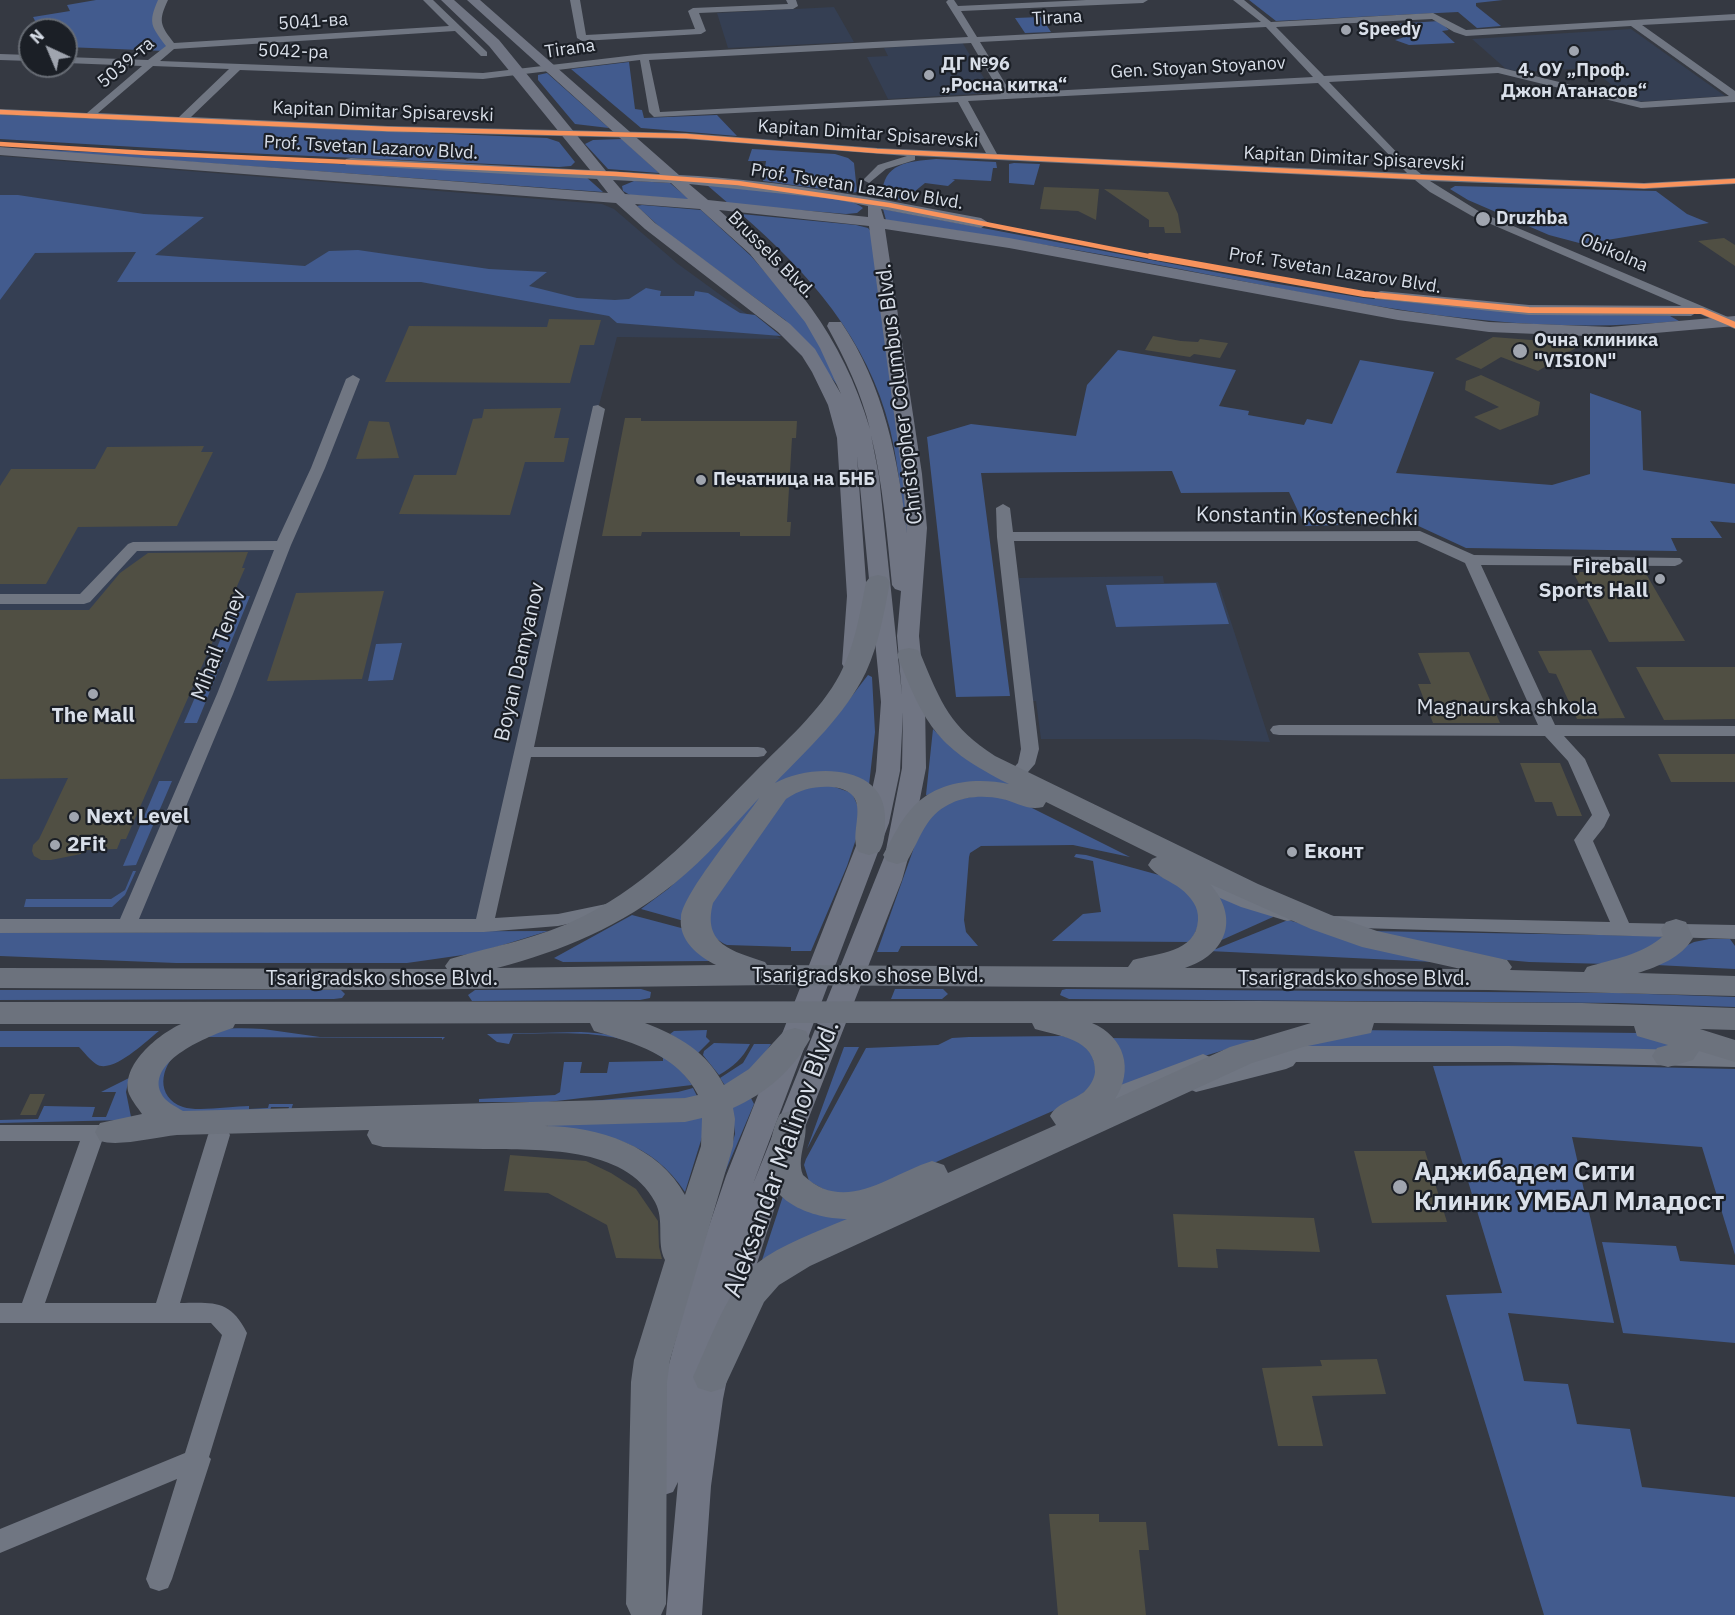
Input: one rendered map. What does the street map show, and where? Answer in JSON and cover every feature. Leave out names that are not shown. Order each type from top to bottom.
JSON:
[{"type":"highway","points":[[382,980],[513,956],[573,933],[627,905],[666,876],[824,714],[852,675],[869,634],[878,582]]},
{"type":"highway","points":[[909,646],[931,709],[949,735],[975,756],[1248,891],[1321,922],[1372,940],[1407,949],[1568,981],[1642,961],[1673,944],[1678,938],[1676,929]]},
{"type":"highway","points":[[773,975],[737,963],[711,950],[699,938],[694,922],[699,902],[777,793],[789,784],[808,778],[832,779],[856,788],[866,795],[871,806],[869,846]]},
{"type":"highway","points":[[897,855],[917,819],[936,801],[956,792],[996,789],[1023,796],[1177,873],[1198,888],[1211,906],[1213,924],[1205,942],[1189,954],[1173,960],[1085,977]]},
{"type":"highway","points":[[0,969],[54,978]]},
{"type":"highway","name":"Tsarigradsko shose Blvd.","points":[[0,978],[382,980],[773,975],[1568,981],[1735,986]]},
{"type":"highway","points":[[791,1123],[784,1168],[786,1177],[792,1185],[812,1200],[836,1206],[849,1206],[873,1200],[1073,1113],[1096,1099],[1107,1086],[1111,1070],[1105,1049],[1086,1032],[1004,1012]]},
{"type":"highway","name":"Tsarigradsko shose Blvd.","points":[[0,1013],[1484,1013],[1735,1018]]},
{"type":"highway","points":[[177,1123],[148,1105],[142,1087],[148,1068],[164,1048],[189,1031],[219,1021],[283,1013]]},
{"type":"highway","points":[[556,1013],[626,1028],[652,1036],[674,1048],[697,1068],[715,1097],[719,1115],[719,1134],[708,1177],[652,1360],[649,1382],[646,1610]]},
{"type":"highway","points":[[711,1377],[751,1293],[767,1275],[780,1266],[823,1244],[1136,1101],[1241,1055],[1275,1043],[1340,1028],[1484,1013]]},
{"type":"highway","points":[[1582,1014],[1671,1045],[1735,1052]]},
{"type":"highway","points":[[103,1132],[177,1123],[685,1110],[725,1099],[752,1084],[776,1063],[795,1039]]},
{"type":"highway","points":[[103,1132],[142,1136],[374,1134],[553,1138],[596,1146],[628,1159],[652,1176],[668,1193],[680,1238],[679,1267]]},
{"type":"main road","points":[[447,0],[486,36],[519,73],[618,196],[650,226],[796,339],[816,363],[837,405],[846,438],[872,511]]},
{"type":"main road","name":"Brussels Blvd.","points":[[473,0],[809,297],[851,398],[867,460],[872,511]]},
{"type":"main road","name":"Brussels Blvd.","points":[[485,0],[771,250],[839,332],[857,366],[882,432],[891,479],[909,646]]},
{"type":"main road","name":"Prof. Tsvetan Lazarov Blvd.","points":[[0,144],[146,153],[599,173],[790,189],[1237,273],[1373,295],[1528,310],[1702,311],[1733,319]]},
{"type":"main road","name":"Prof. Tsvetan Lazarov Blvd.","points":[[0,151],[618,196],[801,214],[877,223],[1127,263],[1387,313],[1466,324],[1531,330],[1610,332],[1733,319]]},
{"type":"main road","points":[[556,171],[581,166],[587,162],[587,159]]},
{"type":"main road","points":[[618,196],[617,186],[624,182],[664,177]]},
{"type":"main road","points":[[801,214],[851,216],[866,213],[872,204]]},
{"type":"main road","name":"Christopher Columbus Blvd.","points":[[846,990],[897,855],[914,768],[915,733],[909,646],[917,528],[882,248],[872,204]]},
{"type":"main road","points":[[882,248],[887,236],[892,232],[930,231]]},
{"type":"main road","points":[[846,438],[857,596],[852,675]]},
{"type":"main road","name":"Christopher Columbus Blvd.","points":[[795,1039],[869,846],[883,803],[892,736],[892,702],[872,511]]},
{"type":"main road","name":"Aleksandar Malinov Blvd.","points":[[684,1615],[694,1486],[711,1377],[723,1320],[737,1270],[791,1123],[846,990]]},
{"type":"main road","name":"Aleksandar Malinov Blvd.","points":[[646,1610],[658,1495],[675,1402],[695,1320],[708,1273],[741,1176],[795,1039]]},
{"type":"street","name":"5039-та","points":[[89,116],[171,46],[155,24],[154,18],[163,0]]},
{"type":"street","points":[[429,0],[484,54]]},
{"type":"street","points":[[575,0],[582,38],[701,31],[693,11],[793,6],[791,0]]},
{"type":"street","points":[[950,0],[1007,95]]},
{"type":"street","points":[[956,9],[1084,1],[1143,0]]},
{"type":"street","name":"Obikolna","points":[[1238,0],[1269,24],[1402,164],[1440,194],[1476,214],[1702,311]]},
{"type":"street","name":"Tirana","points":[[519,73],[613,59],[644,57],[1433,16],[1443,19],[1457,31],[1466,33],[1735,16]]},
{"type":"street","points":[[1634,23],[1735,98]]},
{"type":"street","name":"5041-ва","points":[[171,46],[458,28]]},
{"type":"street","points":[[610,36],[613,59]]},
{"type":"street","points":[[0,57],[18,58]]},
{"type":"street","name":"Gen. Stoyan Stoyanov","points":[[644,57],[654,112],[658,115],[1498,70],[1641,105],[1735,98]]},
{"type":"street","name":"5042-ра","points":[[78,60],[483,76],[519,73]]},
{"type":"street","points":[[182,120],[237,67]]},
{"type":"street","points":[[961,98],[994,157]]},
{"type":"street","name":"Kapitan Dimitar Spisarevski","points":[[0,112],[412,130],[686,136],[865,164],[935,154],[1644,186],[1735,181]]},
{"type":"street","points":[[865,164],[882,167],[935,154]]},
{"type":"street","name":"Christopher Columbus Blvd.","points":[[865,164],[872,204]]},
{"type":"street","name":"Mihail Tenev","points":[[127,926],[353,379]]},
{"type":"street","name":"Boyan Damyanov","points":[[484,925],[598,409]]},
{"type":"street","points":[[1003,508],[1030,749],[1026,764],[1015,776]]},
{"type":"street","name":"Konstantin Kostenechki","points":[[1005,537],[1420,536],[1471,560],[1675,561]]},
{"type":"street","points":[[0,599],[84,599],[133,548],[283,545]]},
{"type":"street","points":[[1471,560],[1549,730],[1576,759],[1601,815],[1598,823],[1583,840],[1622,928]]},
{"type":"street","name":"Magnaurska shkola","points":[[1279,730],[1735,731]]},
{"type":"street","points":[[523,752],[758,752]]},
{"type":"street","points":[[1177,873],[1248,903],[1283,914],[1321,922],[1735,932]]},
{"type":"street","points":[[0,927],[484,925],[558,920],[627,905]]},
{"type":"street","points":[[1073,1113],[1185,1067],[1241,1055],[1671,1045],[1735,1059]]},
{"type":"street","points":[[1136,1101],[1308,1055]]},
{"type":"street","points":[[0,1133],[103,1132],[30,1313]]},
{"type":"street","points":[[165,1313],[219,1135]]},
{"type":"street","points":[[0,1313],[217,1313],[235,1333],[198,1459],[159,1579]]},
{"type":"street","points":[[0,1541],[198,1459]]},
{"type":"shaded area","points":[[96,0],[163,0],[154,18],[171,46],[165,51],[78,47],[78,18],[33,17],[70,11],[67,5]]},
{"type":"shaded area","points":[[1249,0],[1503,0],[1476,3],[1476,6],[1501,26],[1477,28],[1458,12],[1276,21]]},
{"type":"shaded area","points":[[834,7],[854,42],[728,48],[717,13]]},
{"type":"shaded area","points":[[1041,17],[1051,32],[1025,33],[1015,18]]},
{"type":"shaded area","points":[[1439,21],[1449,30],[1442,31],[1455,43],[1409,45],[1395,40],[1408,36],[1379,25]]},
{"type":"shaded area","name":"4. ОУ „Проф. Джон Атанасов“","points":[[1631,29],[1725,96],[1634,102],[1590,68],[1522,72],[1506,69],[1472,39]]},
{"type":"shaded area","name":"ДГ №96 „Росна китка“","points":[[962,42],[993,93],[888,99],[867,57],[888,56],[884,48]]},
{"type":"shaded area","points":[[629,62],[635,109],[642,110],[644,118],[717,115],[737,136],[641,128],[571,69]]},
{"type":"shaded area","points":[[547,73],[609,128],[575,124],[538,80],[538,75]]},
{"type":"shaded area","points":[[0,115],[547,138],[559,142],[575,162],[571,166],[559,167],[222,152],[0,139]]},
{"type":"shaded area","points":[[622,139],[659,173],[608,169],[585,144],[593,140]]},
{"type":"shaded area","points":[[752,149],[835,154],[848,158],[854,163],[857,192],[763,181],[766,161],[748,161]]},
{"type":"shaded area","points":[[28,150],[585,176],[603,192]]},
{"type":"shaded area","points":[[0,156],[602,204],[614,209],[678,264],[781,339],[617,337],[598,409],[484,925],[0,926]]},
{"type":"shaded area","points":[[936,159],[996,162],[997,168],[993,168],[991,181],[952,179],[955,180],[948,186],[925,183],[903,201],[882,196],[883,185],[892,170],[907,163]]},
{"type":"shaded area","points":[[1009,164],[1040,164],[1034,185],[1009,183]]},
{"type":"shaded area","points":[[634,181],[670,183],[690,200],[630,195],[623,191],[622,186]]},
{"type":"shaded area","points":[[707,185],[815,195],[854,203],[863,208],[857,213],[846,214],[729,204]]},
{"type":"shaded area","points":[[1455,186],[1656,191],[1687,214],[1709,223],[1583,244],[1549,235],[1468,200],[1450,189]]},
{"type":"shaded area","points":[[0,195],[18,195],[144,214],[204,217],[155,255],[305,266],[329,251],[358,250],[489,269],[547,272],[529,286],[577,298],[629,299],[646,288],[661,291],[660,296],[694,296],[695,291],[708,293],[740,313],[755,315],[781,336],[617,323],[609,316],[421,282],[117,282],[136,252],[35,253],[0,300]]},
{"type":"shaded area","points":[[637,206],[701,210],[751,256],[803,316],[825,355],[839,387],[785,320],[664,231]]},
{"type":"shaded area","points":[[883,209],[1272,283],[1364,298],[1529,314],[1670,316],[1679,321],[1616,325],[1554,325],[1433,314],[1312,295],[1076,250],[886,220]]},
{"type":"shaded area","points":[[741,214],[856,225],[868,228],[872,233],[900,446],[909,546],[890,429],[880,396],[867,366],[851,337],[812,284],[766,236]]},
{"type":"shaded area","points":[[1118,350],[1236,370],[1219,406],[1249,411],[1248,415],[1304,425],[1307,419],[1332,424],[1360,360],[1434,372],[1396,473],[1552,485],[1590,474],[1590,393],[1641,411],[1643,470],[1735,484],[1735,523],[1710,521],[1722,538],[1671,538],[1677,551],[1466,548],[1412,523],[1305,526],[1289,492],[1181,493],[1172,471],[981,473],[1010,696],[956,697],[927,437],[971,424],[1076,436],[1087,385]]},
{"type":"shaded area","points":[[1163,576],[1164,583],[1218,582],[1270,742],[1193,739],[1041,739],[1036,701],[1030,701],[1019,578]]},
{"type":"shaded area","points":[[1216,583],[1229,624],[1116,627],[1106,585]]},
{"type":"shaded area","points":[[239,596],[250,596],[227,652],[215,652]]},
{"type":"shaded area","points":[[402,643],[393,680],[368,681],[376,644]]},
{"type":"shaded area","points":[[210,662],[222,662],[197,723],[184,723]]},
{"type":"shaded area","points":[[868,675],[872,677],[875,732],[869,785],[799,775],[684,921],[641,909],[693,866],[838,714]]},
{"type":"shaded area","points":[[933,729],[940,736],[1023,787],[926,795]]},
{"type":"shaded area","points":[[159,781],[172,781],[136,865],[123,866]]},
{"type":"shaded area","points":[[826,784],[852,793],[863,818],[847,866],[811,951],[791,951],[791,947],[727,945],[717,939],[711,932],[704,914],[787,793]]},
{"type":"shaded area","points":[[986,794],[1024,804],[1130,857],[1073,845],[981,846],[970,853],[969,857],[964,920],[966,932],[978,946],[901,946],[898,952],[877,952],[922,825],[945,802]]},
{"type":"shaded area","points":[[1076,854],[1159,875],[1181,885],[1204,912],[1191,942],[1052,941],[1083,914],[1101,912],[1093,861],[1074,857]]},
{"type":"shaded area","points":[[133,871],[136,871],[125,895],[112,907],[24,907],[26,899],[111,899],[125,890]]},
{"type":"shaded area","points":[[1212,892],[1273,916],[1273,917],[1215,943]]},
{"type":"shaded area","points":[[632,915],[685,929],[710,961],[563,962],[554,958]]},
{"type":"shaded area","points":[[1288,920],[1435,962],[1209,951],[1209,949],[1216,949]]},
{"type":"shaded area","points":[[548,931],[477,953],[407,963],[176,963],[0,956],[0,933]]},
{"type":"shaded area","points":[[1367,931],[1659,936],[1662,937],[1663,942],[1609,964],[1529,962],[1496,959]]},
{"type":"shaded area","points":[[1730,939],[1735,946],[1735,969],[1656,965],[1658,959],[1694,942]]},
{"type":"shaded area","points":[[641,989],[651,992],[650,998],[640,1000],[472,1001],[468,995],[475,990]]},
{"type":"shaded area","points":[[895,989],[943,989],[948,994],[942,999],[891,999]]},
{"type":"shaded area","points":[[0,990],[341,990],[345,994],[342,998],[334,999],[0,1000]]},
{"type":"shaded area","points":[[1062,990],[1619,993],[1735,997],[1735,1007],[1620,1003],[1069,999],[1060,995]]},
{"type":"shaded area","points":[[223,1029],[263,1029],[320,1037],[445,1037],[442,1040],[442,1038],[204,1037],[182,1049],[168,1065],[163,1081],[164,1089],[174,1102],[183,1107],[197,1109],[249,1106],[249,1109],[268,1108],[269,1104],[293,1104],[291,1110],[288,1110],[289,1107],[271,1107],[270,1111],[191,1113],[167,1104],[159,1094],[157,1083],[160,1072],[176,1050],[187,1041],[199,1035]]},
{"type":"shaded area","points":[[707,1030],[706,1037],[710,1041],[698,1053],[670,1034],[674,1031]]},
{"type":"shaded area","points":[[1351,1030],[1640,1033],[1663,1035],[1672,1050],[1283,1049]]},
{"type":"shaded area","points":[[0,1031],[159,1031],[120,1061],[103,1066],[96,1064],[79,1047],[0,1047]]},
{"type":"shaded area","points":[[581,1032],[629,1039],[644,1045],[670,1061],[692,1085],[548,1102],[479,1102],[479,1099],[555,1095],[560,1092],[564,1062],[582,1062],[580,1073],[607,1073],[609,1062],[663,1061],[663,1058],[646,1048],[628,1041],[591,1034],[513,1034],[509,1044],[497,1042],[487,1034]]},
{"type":"shaded area","points":[[1062,1036],[1089,1043],[1099,1080],[1071,1103],[856,1197],[841,1199],[809,1181],[804,1165],[806,1159],[866,1048],[938,1045],[952,1038]]},
{"type":"shaded area","points":[[1109,1038],[1257,1040],[1198,1058],[1122,1088]]},
{"type":"shaded area","points":[[714,1043],[750,1044],[737,1062],[719,1075],[703,1055],[704,1051]]},
{"type":"shaded area","points":[[754,1044],[771,1044],[758,1064],[726,1087],[720,1078],[743,1063]]},
{"type":"shaded area","points":[[844,1047],[859,1047],[807,1149]]},
{"type":"shaded area","points":[[1552,1065],[1735,1069],[1735,1255],[1702,1147],[1572,1137],[1614,1323],[1508,1313],[1524,1381],[1568,1384],[1577,1424],[1630,1429],[1642,1487],[1735,1497],[1735,1615],[1544,1615],[1446,1295],[1502,1293],[1433,1066]]},
{"type":"shaded area","points":[[129,1078],[126,1092],[131,1117],[126,1120],[0,1123],[0,1120],[38,1119],[44,1106],[95,1107],[92,1117],[106,1117],[116,1092],[101,1092]]},
{"type":"shaded area","points":[[693,1088],[698,1098],[564,1104],[678,1092]]},
{"type":"shaded area","points":[[751,1098],[754,1104],[723,1177],[735,1134],[732,1105]]},
{"type":"shaded area","points":[[702,1117],[703,1134],[685,1192],[657,1161],[625,1142],[588,1132],[548,1128],[548,1122]]},
{"type":"shaded area","points":[[783,1196],[867,1212],[762,1260]]},
{"type":"shaded area","points":[[1602,1242],[1676,1246],[1680,1261],[1735,1265],[1735,1343],[1623,1333]]},
{"type":"building","points":[[1044,187],[1099,189],[1096,220],[1078,211],[1040,209]]},
{"type":"building","points":[[1104,189],[1168,192],[1178,214],[1181,233],[1165,233],[1164,227],[1149,227],[1149,220]]},
{"type":"building","points":[[1724,238],[1735,245],[1735,266],[1698,241]]},
{"type":"building","points":[[549,319],[601,320],[594,345],[580,345],[570,383],[385,382],[409,326],[547,327]]},
{"type":"building","points":[[1153,336],[1181,341],[1198,342],[1200,339],[1228,343],[1220,358],[1194,354],[1190,357],[1145,350]]},
{"type":"building","name":"Очна клиника \"VISION\"","points":[[1493,337],[1582,344],[1538,371],[1501,357],[1481,369],[1455,359]]},
{"type":"building","points":[[1481,375],[1540,402],[1538,415],[1500,430],[1474,417],[1499,407],[1465,390],[1466,381]]},
{"type":"building","points":[[561,408],[554,438],[569,438],[564,462],[525,462],[510,515],[399,514],[414,475],[456,475],[473,419],[482,418],[484,409]]},
{"type":"building","name":"Печатница на БНБ","points":[[625,418],[641,418],[641,421],[797,421],[796,438],[792,438],[787,522],[791,522],[790,536],[740,536],[740,532],[642,532],[641,536],[602,536]]},
{"type":"building","points":[[369,421],[389,422],[399,458],[356,459]]},
{"type":"building","points":[[204,446],[201,452],[213,452],[177,526],[78,527],[46,584],[0,584],[0,486],[11,469],[95,469],[107,447]]},
{"type":"building","name":"The Mall","points":[[248,552],[242,568],[245,568],[126,839],[121,839],[117,849],[82,850],[81,854],[51,860],[41,860],[34,856],[33,845],[39,839],[68,778],[0,779],[0,610],[89,610],[120,573],[148,553]]},
{"type":"building","points":[[1573,572],[1645,572],[1685,641],[1609,642]]},
{"type":"building","points":[[384,591],[362,679],[267,681],[296,593]]},
{"type":"building","points":[[1591,650],[1625,718],[1577,719],[1556,674],[1549,673],[1538,651]]},
{"type":"building","points":[[1469,652],[1500,723],[1433,723],[1418,684],[1431,684],[1418,653]]},
{"type":"building","points":[[1636,667],[1735,667],[1735,719],[1664,720]]},
{"type":"building","points":[[1658,754],[1735,754],[1735,782],[1671,782]]},
{"type":"building","points":[[1520,763],[1560,763],[1582,816],[1557,816],[1552,802],[1535,802]]},
{"type":"building","points":[[30,1094],[45,1094],[36,1115],[20,1115]]},
{"type":"building","name":"Аджибадем Сити Клиник УМБАЛ Младост","points":[[1354,1151],[1425,1151],[1447,1222],[1372,1223]]},
{"type":"building","points":[[510,1155],[586,1161],[636,1189],[658,1221],[662,1259],[616,1258],[607,1225],[548,1193],[504,1191]]},
{"type":"building","points":[[1173,1214],[1314,1218],[1320,1252],[1216,1249],[1218,1268],[1178,1267]]},
{"type":"building","points":[[1377,1359],[1386,1394],[1312,1396],[1323,1446],[1278,1446],[1262,1368],[1322,1366],[1320,1360]]},
{"type":"building","points":[[1049,1514],[1099,1514],[1099,1522],[1146,1522],[1149,1550],[1139,1550],[1146,1615],[1058,1615]]},
{"type":"cycle path","points":[[0,112],[388,129],[686,136],[877,151],[1417,177],[1644,186],[1735,181]]},
{"type":"cycle path","points":[[0,144],[146,153],[616,174],[738,183],[889,205],[1237,273],[1364,294],[1529,310],[1702,311],[1735,325]]},
{"type":"place","name":"Speedy","points":[[1346,30]]},
{"type":"place","name":"4. ОУ „Проф. Джон Атанасов“","points":[[1574,51]]},
{"type":"place","name":"ДГ №96 „Росна китка“","points":[[929,75]]},
{"type":"place","name":"Druzhba","points":[[1483,219]]},
{"type":"place","name":"Очна клиника \"VISION\"","points":[[1520,351]]},
{"type":"place","name":"Печатница на БНБ","points":[[701,480]]},
{"type":"place","name":"Fireball Sports Hall","points":[[1660,579]]},
{"type":"place","name":"The Mall","points":[[93,694]]},
{"type":"place","name":"Next Level","points":[[74,817]]},
{"type":"place","name":"2Fit","points":[[55,845]]},
{"type":"place","name":"Еконт","points":[[1292,852]]},
{"type":"place","name":"Аджибадем Сити Клиник УМБАЛ Младост","points":[[1400,1187]]}]
